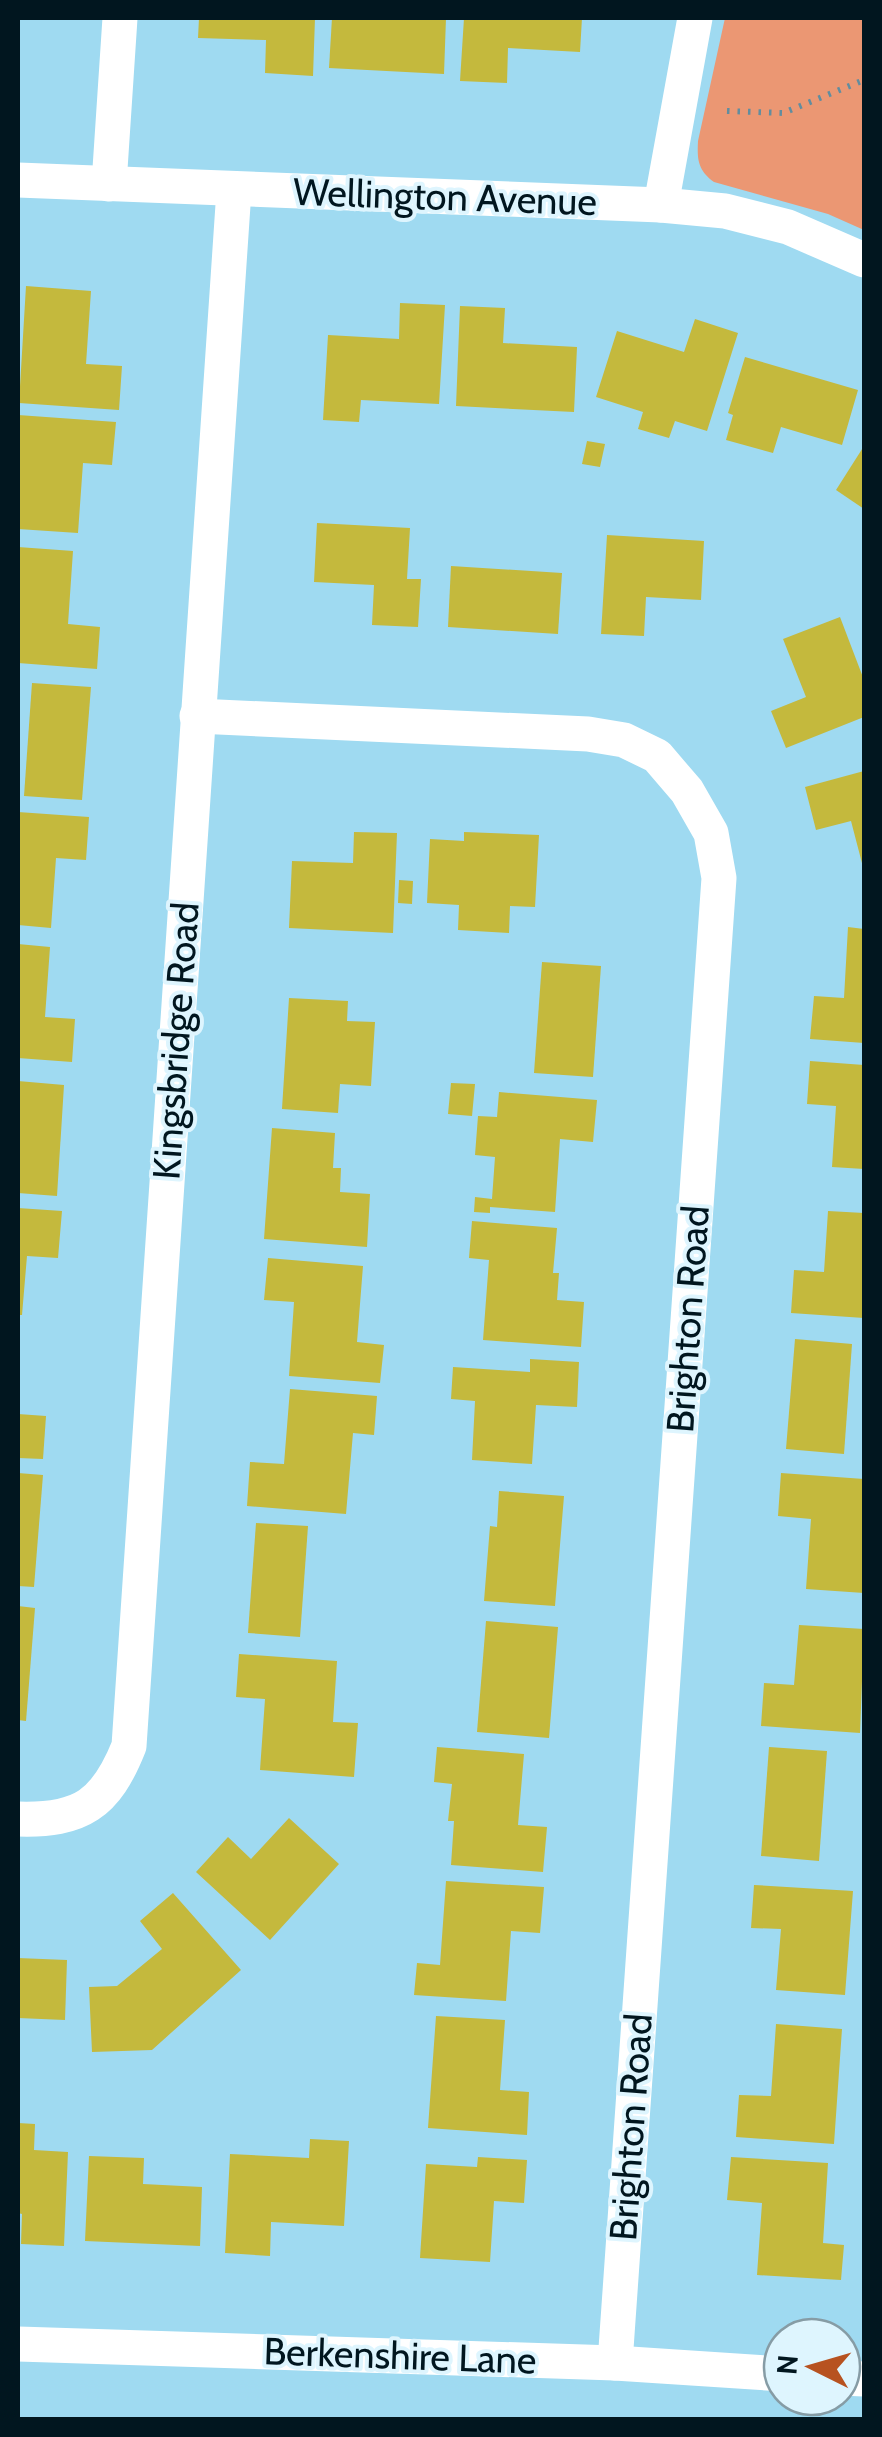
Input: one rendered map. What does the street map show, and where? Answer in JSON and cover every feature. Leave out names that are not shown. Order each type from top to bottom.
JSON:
[{"type":"street","points":[[109,184],[120,18]]},
{"type":"street","points":[[661,205],[695,18]]},
{"type":"street","name":"Wellington Avenue","points":[[18,180],[661,205],[725,212],[788,227],[864,260]]},
{"type":"street","name":"Kingsbridge Road","points":[[18,1819],[67,1817],[94,1801],[115,1781],[129,1746],[234,190]]},
{"type":"street","name":"Brighton Road","points":[[198,716],[588,734],[624,740],[656,756],[687,791],[710,832],[719,878],[614,2363]]},
{"type":"street","name":"Berkenshire Lane","points":[[18,2344],[614,2363],[762,2373]]},
{"type":"path","points":[[727,111],[782,112],[864,80]]},
{"type":"shaded area","points":[[725,18],[864,18],[864,230],[828,214],[714,182],[702,169],[698,141]]},
{"type":"building","points":[[199,18],[315,18],[313,76],[265,73],[266,40],[198,38]]},
{"type":"building","points":[[332,18],[446,18],[444,74],[329,68]]},
{"type":"building","points":[[464,18],[582,18],[580,52],[508,48],[507,83],[460,81]]},
{"type":"building","points":[[26,286],[91,291],[86,364],[122,366],[119,410],[19,403]]},
{"type":"building","points":[[400,303],[445,305],[439,404],[361,400],[359,422],[323,420],[328,335],[399,339]]},
{"type":"building","points":[[460,306],[505,308],[503,343],[577,347],[574,412],[456,406]]},
{"type":"building","points":[[695,319],[738,333],[707,431],[675,421],[669,438],[638,429],[643,412],[596,397],[617,331],[684,352]]},
{"type":"building","points":[[745,357],[858,390],[842,445],[781,427],[773,453],[726,440],[733,415],[728,413]]},
{"type":"building","points":[[18,415],[116,422],[112,465],[83,463],[78,533],[18,529]]},
{"type":"building","points":[[587,441],[605,444],[600,467],[582,464]]},
{"type":"building","points":[[864,446],[864,509],[836,490]]},
{"type":"building","points":[[317,523],[410,528],[407,579],[421,579],[418,627],[372,625],[374,585],[314,582]]},
{"type":"building","points":[[607,535],[704,541],[701,600],[646,597],[644,636],[601,634]]},
{"type":"building","points":[[18,547],[73,551],[68,624],[100,627],[97,669],[18,663]]},
{"type":"building","points":[[451,566],[562,573],[558,634],[448,627]]},
{"type":"building","points":[[840,617],[864,680],[864,717],[786,748],[771,711],[806,697],[783,639]]},
{"type":"building","points":[[32,683],[91,687],[82,800],[24,796]]},
{"type":"building","points":[[864,771],[863,867],[851,821],[816,830],[805,787]]},
{"type":"building","points":[[18,812],[89,817],[86,860],[56,858],[51,928],[18,925]]},
{"type":"building","points":[[354,832],[397,833],[393,933],[289,928],[292,861],[353,863]]},
{"type":"building","points":[[464,832],[539,835],[535,907],[510,906],[509,933],[458,930],[459,905],[427,903],[430,839],[464,841]]},
{"type":"building","points":[[399,880],[413,881],[412,904],[398,903]]},
{"type":"building","points":[[848,927],[864,929],[864,1043],[810,1039],[814,996],[844,998]]},
{"type":"building","points":[[18,944],[50,947],[45,1017],[75,1019],[72,1062],[18,1058]]},
{"type":"building","points":[[542,962],[601,966],[593,1077],[534,1073]]},
{"type":"building","points":[[289,998],[348,1001],[347,1021],[375,1022],[371,1086],[340,1084],[338,1113],[282,1109]]},
{"type":"building","points":[[810,1061],[864,1065],[864,1169],[832,1167],[836,1106],[807,1104]]},
{"type":"building","points":[[18,1081],[64,1085],[57,1196],[18,1193]]},
{"type":"building","points":[[451,1083],[475,1084],[472,1116],[448,1114]]},
{"type":"building","points":[[499,1092],[597,1100],[593,1142],[560,1139],[555,1212],[490,1207],[490,1213],[474,1212],[475,1197],[492,1199],[495,1157],[475,1155],[478,1116],[497,1117]]},
{"type":"building","points":[[272,1128],[335,1133],[333,1168],[341,1168],[340,1192],[370,1194],[367,1247],[264,1239]]},
{"type":"building","points":[[18,1208],[62,1211],[58,1258],[27,1256],[22,1315],[18,1315]]},
{"type":"building","points":[[828,1211],[864,1213],[864,1318],[791,1313],[794,1270],[824,1272]]},
{"type":"building","points":[[472,1221],[557,1228],[553,1273],[559,1273],[557,1300],[584,1302],[581,1347],[483,1340],[489,1260],[469,1258]]},
{"type":"building","points":[[268,1258],[363,1266],[357,1342],[384,1345],[380,1383],[289,1376],[294,1302],[264,1300]]},
{"type":"building","points":[[795,1339],[852,1344],[844,1454],[786,1449]]},
{"type":"building","points":[[530,1359],[579,1362],[577,1407],[536,1405],[532,1464],[472,1460],[475,1401],[451,1399],[453,1367],[530,1372]]},
{"type":"building","points":[[290,1389],[377,1396],[374,1435],[353,1433],[346,1514],[247,1506],[250,1462],[284,1464]]},
{"type":"building","points":[[18,1414],[46,1416],[43,1459],[18,1458]]},
{"type":"building","points":[[18,1473],[43,1475],[34,1587],[18,1586]]},
{"type":"building","points":[[781,1473],[864,1479],[864,1593],[806,1589],[811,1519],[778,1516]]},
{"type":"building","points":[[499,1491],[564,1496],[555,1606],[484,1601],[490,1526],[497,1527]]},
{"type":"building","points":[[256,1523],[308,1526],[300,1637],[248,1633]]},
{"type":"building","points":[[18,1606],[35,1608],[26,1721],[18,1720]]},
{"type":"building","points":[[486,1621],[558,1627],[549,1738],[477,1732]]},
{"type":"building","points":[[799,1625],[864,1629],[860,1733],[761,1726],[764,1683],[794,1685]]},
{"type":"building","points":[[239,1654],[337,1661],[333,1722],[358,1723],[354,1777],[260,1770],[265,1699],[236,1697]]},
{"type":"building","points":[[437,1747],[524,1754],[518,1825],[547,1827],[543,1872],[451,1865],[454,1821],[448,1821],[452,1784],[434,1782]]},
{"type":"building","points":[[769,1747],[827,1751],[819,1861],[761,1856]]},
{"type":"building","points":[[289,1818],[339,1864],[270,1940],[196,1872],[228,1837],[251,1859]]},
{"type":"building","points":[[446,1881],[544,1887],[540,1933],[511,1931],[506,2001],[414,1995],[417,1963],[440,1965]]},
{"type":"building","points":[[754,1885],[853,1891],[845,1995],[776,1990],[781,1929],[751,1928]]},
{"type":"building","points":[[173,1893],[241,1970],[152,2050],[92,2052],[89,1987],[117,1986],[162,1949],[140,1921]]},
{"type":"building","points":[[18,1958],[67,1960],[65,2020],[18,2018]]},
{"type":"building","points":[[436,2016],[505,2020],[500,2090],[529,2092],[527,2135],[428,2128]]},
{"type":"building","points":[[776,2024],[842,2029],[834,2144],[736,2137],[739,2095],[771,2096]]},
{"type":"building","points":[[18,2123],[35,2124],[34,2150],[68,2152],[64,2246],[21,2244]]},
{"type":"building","points":[[310,2139],[349,2141],[344,2226],[271,2222],[270,2256],[225,2253],[230,2154],[309,2158]]},
{"type":"building","points":[[89,2156],[144,2158],[143,2184],[202,2187],[200,2246],[85,2241]]},
{"type":"building","points":[[478,2157],[527,2160],[524,2203],[494,2201],[490,2262],[420,2258],[426,2164],[477,2167]]},
{"type":"building","points":[[731,2157],[828,2163],[823,2243],[844,2245],[841,2280],[757,2275],[762,2203],[727,2200]]}]
